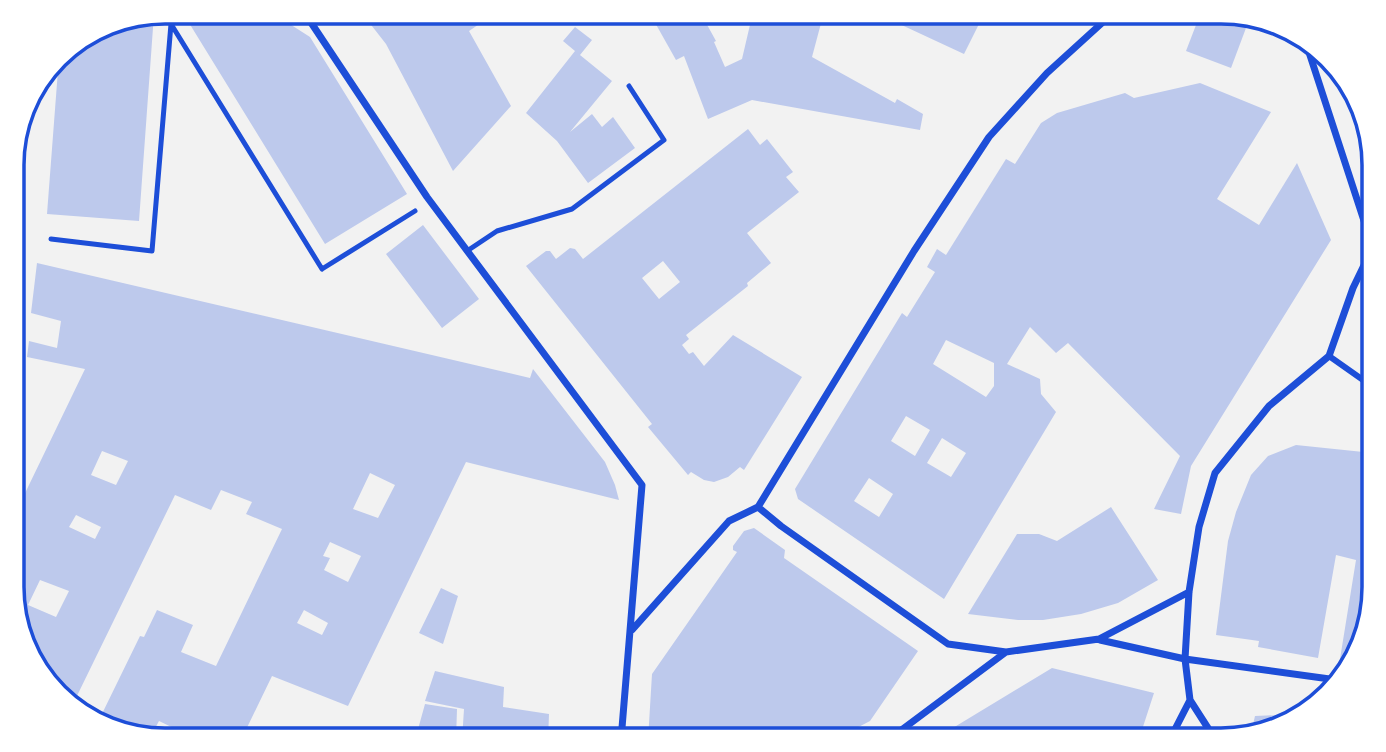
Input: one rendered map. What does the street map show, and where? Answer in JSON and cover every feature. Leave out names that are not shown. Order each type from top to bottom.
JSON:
[{"type":"street","points":[[632,630],[729,521],[758,507],[914,251],[989,137],[1047,73],[1101,24]]},
{"type":"street","points":[[313,25],[427,197],[642,485],[622,728]]},
{"type":"street","points":[[1310,56],[1362,215]]},
{"type":"street","points":[[1208,727],[1191,700],[1185,659],[1189,592],[1199,527],[1215,473],[1269,406],[1329,356],[1362,269]]},
{"type":"street","points":[[1329,356],[1362,379]]},
{"type":"street","points":[[758,507],[948,644],[1006,652],[1099,639],[1189,592]]},
{"type":"street","points":[[1099,639],[1185,659],[1328,679]]},
{"type":"street","points":[[905,727],[1006,652]]},
{"type":"street","points":[[1176,727],[1191,700]]},
{"type":"lane","points":[[51,240],[152,251],[171,25]]},
{"type":"lane","points":[[172,25],[322,268],[415,211]]},
{"type":"lane","points":[[467,251],[497,230],[572,209],[664,140],[629,86]]},
{"type":"building","points":[[707,24],[725,67],[742,59],[750,24],[821,24],[812,57],[895,103],[897,99],[923,114],[920,130],[752,100],[708,119],[684,56],[676,60],[656,25]]},
{"type":"building","points":[[900,24],[979,24],[964,54]]},
{"type":"building","points":[[1196,24],[1246,27],[1231,68],[1186,51]]},
{"type":"building","points":[[153,25],[139,221],[47,214],[58,76],[72,59],[95,43],[120,32]]},
{"type":"building","points":[[190,25],[291,25],[310,37],[407,194],[325,244]]},
{"type":"building","points":[[371,25],[478,25],[469,31],[511,106],[453,171],[386,44]]},
{"type":"building","points":[[575,27],[592,40],[580,55],[612,81],[570,132],[592,114],[602,127],[613,117],[635,148],[588,183],[557,141],[526,113],[575,51],[563,41]]},
{"type":"building","points":[[1200,83],[1271,112],[1217,199],[1259,225],[1297,163],[1331,240],[1191,466],[1181,514],[1154,509],[1180,456],[1068,343],[1056,353],[1030,327],[1007,364],[1040,379],[1041,394],[1056,412],[944,599],[798,499],[795,489],[902,313],[907,317],[935,272],[927,267],[937,249],[946,255],[1006,159],[1015,164],[1041,123],[1057,113],[1125,93],[1134,98]],"holes":[[[946,340],[994,363],[994,386],[986,397],[933,364]],[[906,416],[930,430],[915,456],[891,441]],[[942,438],[966,453],[951,477],[927,463]],[[869,478],[893,494],[879,517],[854,501]]]},
{"type":"building","points":[[748,129],[760,145],[767,139],[793,172],[786,177],[799,192],[747,233],[771,263],[747,283],[748,286],[686,335],[689,339],[682,345],[689,354],[693,352],[704,366],[733,335],[802,377],[744,470],[740,467],[728,477],[714,482],[704,480],[691,472],[688,475],[648,427],[652,424],[526,266],[546,251],[550,251],[556,259],[570,248],[575,249],[583,259]],"holes":[[[663,261],[680,282],[659,299],[642,278]]]},
{"type":"building","points":[[423,225],[479,299],[442,328],[386,254]]},
{"type":"building","points":[[37,263],[530,378],[533,369],[605,462],[619,500],[466,462],[348,706],[272,676],[247,728],[174,728],[159,721],[156,727],[129,723],[103,713],[140,636],[144,637],[157,610],[193,625],[181,652],[216,666],[282,529],[246,514],[252,502],[221,490],[211,510],[175,495],[77,696],[72,693],[59,680],[39,649],[29,623],[24,587],[24,495],[85,369],[27,357],[29,341],[57,348],[61,321],[31,313]],"holes":[[[102,451],[128,461],[116,485],[91,475]],[[370,473],[395,485],[378,518],[353,509]],[[76,515],[101,527],[95,539],[69,527]],[[330,542],[361,556],[348,582],[324,570],[330,558],[323,556]],[[40,580],[69,591],[56,617],[28,605]],[[304,610],[328,623],[322,635],[297,623]]]},
{"type":"building","points":[[1296,445],[1362,452],[1362,587],[1357,623],[1341,659],[1356,560],[1336,555],[1318,658],[1258,647],[1259,641],[1216,635],[1228,541],[1236,512],[1251,475],[1268,456]]},
{"type":"building","points":[[1111,507],[1158,580],[1118,603],[1081,614],[1043,620],[1018,620],[968,614],[1017,534],[1039,534],[1057,541]]},
{"type":"building","points":[[754,528],[785,550],[784,558],[918,651],[870,721],[858,727],[649,728],[652,674],[737,552],[733,550],[733,546],[744,531]]},
{"type":"building","points":[[441,588],[458,596],[443,644],[419,633]]},
{"type":"building","points":[[1052,668],[1154,693],[1143,727],[954,727]]},
{"type":"building","points":[[435,671],[504,687],[503,707],[549,714],[548,728],[463,728],[464,709],[425,701]]},
{"type":"building","points":[[425,704],[457,709],[456,728],[418,728]]},
{"type":"building","points":[[1278,715],[1253,724],[1255,716]]}]
